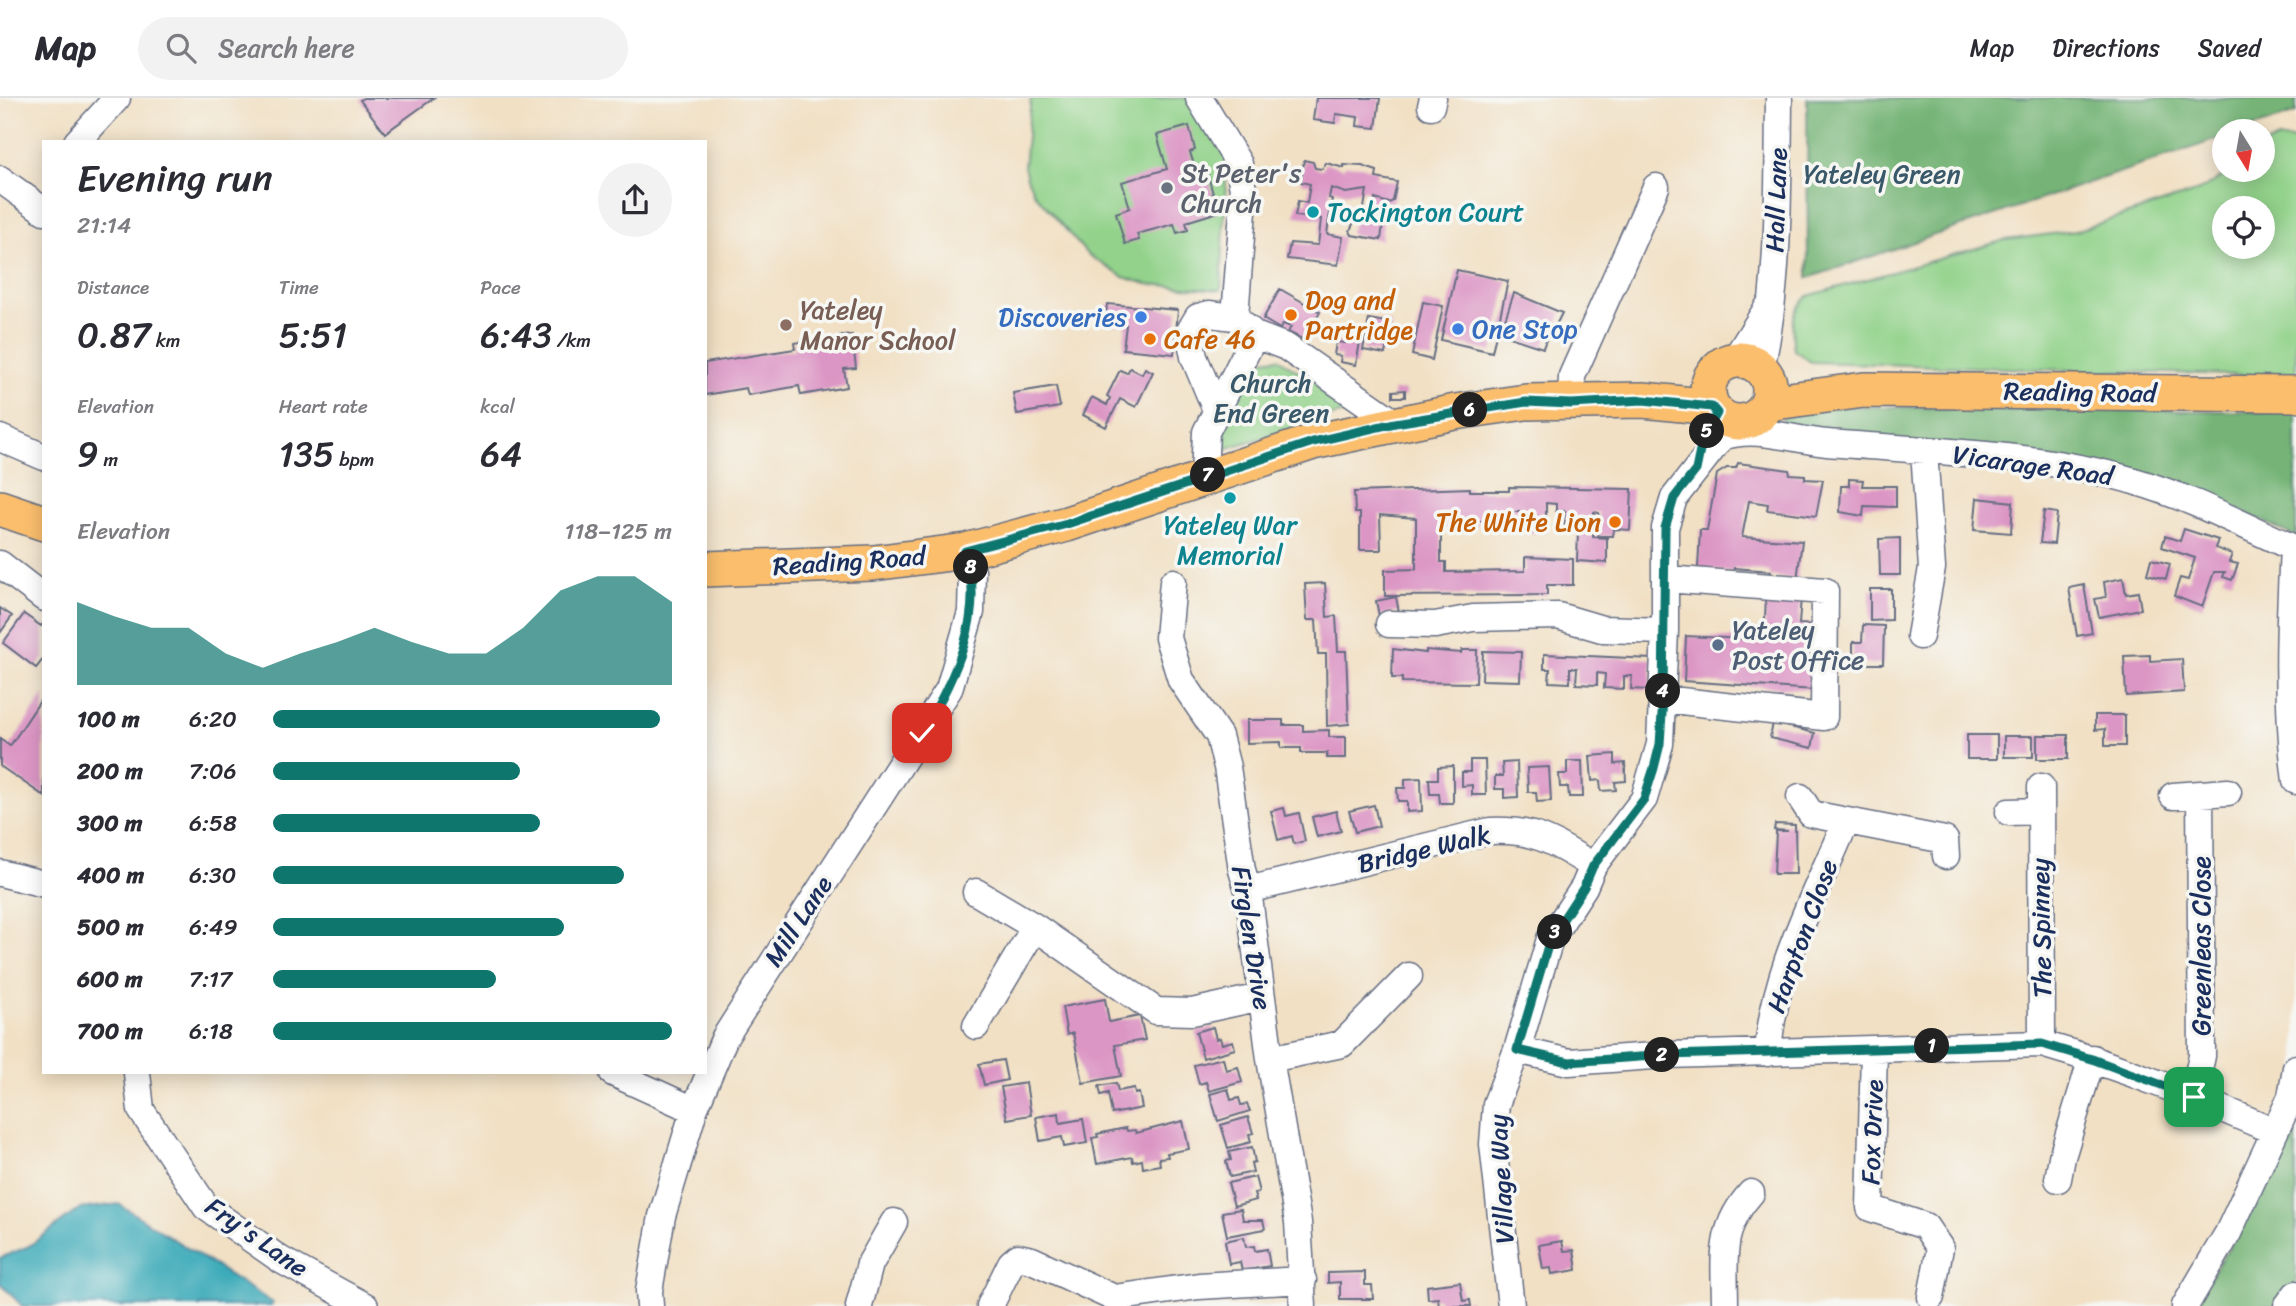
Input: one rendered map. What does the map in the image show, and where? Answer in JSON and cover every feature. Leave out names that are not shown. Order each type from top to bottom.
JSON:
[{"type":"main road","name":"Reading Road","points":[[707,569],[873,563],[965,551],[1067,524],[1204,476],[1313,442],[1395,423],[1511,404],[1643,400],[1740,402],[1802,375],[1864,390],[2296,394]]},
{"type":"main road","points":[[0,508],[42,522]]},
{"type":"street","points":[[79,140],[117,98]]},
{"type":"street","points":[[1199,98],[1239,164],[1241,175],[1244,197],[1235,317]]},
{"type":"street","name":"Hall Lane","points":[[1740,402],[1769,333],[1778,174],[1779,98]]},
{"type":"street","points":[[0,179],[38,196]]},
{"type":"street","points":[[1571,404],[1572,376],[1656,187]]},
{"type":"street","points":[[1216,410],[1194,357],[1189,332],[1198,317],[1209,314],[1235,317],[1255,335],[1286,347],[1395,423]]},
{"type":"street","points":[[1204,476],[1206,432],[1255,335]]},
{"type":"street","name":"Vicarage Road","points":[[1740,402],[1804,441],[2060,464],[2134,481],[2211,507],[2295,549]]},
{"type":"street","name":"Village Way","points":[[1511,1306],[1493,1144],[1496,1104],[1517,1050],[1550,939],[1584,887],[1593,866],[1644,799],[1660,744],[1665,631],[1665,528],[1674,498],[1696,470],[1702,441],[1740,402]]},
{"type":"street","points":[[0,438],[42,456]]},
{"type":"street","points":[[1920,636],[1932,568],[1924,450]]},
{"type":"street","points":[[2295,549],[2288,636],[2289,718],[2296,780]]},
{"type":"street","name":"Mill Lane","points":[[650,1306],[649,1291],[662,1216],[694,1110],[725,1037],[949,689],[971,612],[972,571],[965,551]]},
{"type":"street","points":[[0,564],[42,596]]},
{"type":"street","points":[[1663,699],[1824,717],[1825,591],[1666,579]]},
{"type":"street","name":"Firglen Drive","points":[[1173,582],[1168,638],[1181,680],[1219,736],[1227,767],[1242,870],[1248,890],[1270,1059],[1298,1222],[1303,1306]]},
{"type":"street","points":[[1389,624],[1435,625],[1473,618],[1558,616],[1602,629],[1665,631]]},
{"type":"street","points":[[2173,796],[2228,792]]},
{"type":"street","name":"Greenleas Close","points":[[2193,1096],[2202,1056],[2200,795]]},
{"type":"street","name":"Harpton Close","points":[[1800,797],[1811,814],[1945,840],[1946,856]]},
{"type":"street","name":"The Spinney","points":[[2009,812],[2041,799],[2042,1044]]},
{"type":"street","name":"Harpton Close","points":[[1768,1053],[1770,1017],[1785,968],[1846,821]]},
{"type":"street","name":"Bridge Walk","points":[[1248,890],[1490,831],[1520,830],[1544,836],[1593,866]]},
{"type":"street","points":[[0,873],[42,884]]},
{"type":"street","points":[[976,892],[1035,927],[1156,1011],[1192,1012],[1261,997]]},
{"type":"street","points":[[976,1026],[1035,927]]},
{"type":"street","points":[[1270,1059],[1342,1044],[1409,976]]},
{"type":"street","points":[[1517,1050],[1569,1062],[2042,1044],[2193,1096],[2274,1131]]},
{"type":"street","name":"Fox Drive","points":[[1874,1049],[1870,1208],[1925,1226],[1940,1248],[1931,1297]]},
{"type":"street","points":[[2053,1163],[2092,1059]]},
{"type":"street","points":[[2185,1306],[2228,1233],[2291,1097],[2296,1068]]},
{"type":"street","name":"Fry's Lane","points":[[137,1074],[141,1110],[206,1207],[281,1260],[365,1306]]},
{"type":"street","points":[[615,1074],[694,1110]]},
{"type":"street","points":[[1725,1306],[1724,1238],[1738,1208],[1751,1193]]},
{"type":"street","points":[[859,1306],[870,1264],[894,1222]]},
{"type":"street","points":[[990,1306],[1011,1263],[1018,1257],[1032,1259],[1114,1302],[1199,1286],[1303,1280]]},
{"type":"street","points":[[2287,1306],[2296,1294]]},
{"type":"green space","points":[[1031,98],[1188,98],[1227,157],[1221,290],[1147,284],[1123,277],[1087,254],[1034,193],[1027,178],[1024,167]]},
{"type":"green space","name":"Yateley Green","points":[[1807,98],[2296,98],[2296,113],[2275,120],[2212,119],[2212,141],[1808,278]]},
{"type":"green space","name":"Yateley Green","points":[[2296,140],[2296,377],[1811,362],[1794,350],[1793,320],[1798,308],[1808,296],[2005,240],[2076,231],[2199,191],[2214,182],[2275,182],[2275,141]]},
{"type":"green space","name":"Church End Green","points":[[1278,358],[1330,392],[1347,412],[1211,453],[1254,361]]},
{"type":"green space","points":[[1807,406],[2296,412],[2296,537],[2232,507],[1780,430],[1785,416]]},
{"type":"green space","points":[[2296,1132],[2296,1283],[2279,1306],[2191,1306],[2264,1193],[2254,1175],[2279,1163]]},
{"type":"water","points":[[119,1204],[273,1303],[271,1306],[22,1306],[0,1283],[0,1258],[29,1246],[79,1209]]},
{"type":"building","points":[[434,98],[385,133],[360,100]]},
{"type":"building","points":[[1316,98],[1380,98],[1376,128],[1357,126],[1358,117],[1336,114],[1335,123],[1313,120]]},
{"type":"building","name":"St Peter's Church","points":[[1189,126],[1195,150],[1190,152],[1197,175],[1207,172],[1218,212],[1186,222],[1188,230],[1177,233],[1174,224],[1137,234],[1139,240],[1125,244],[1116,213],[1130,208],[1122,182],[1167,169],[1157,135]]},
{"type":"building","name":"Tockington Court","points":[[1304,160],[1313,162],[1315,168],[1322,169],[1326,163],[1344,168],[1344,165],[1362,166],[1377,171],[1376,178],[1397,182],[1393,201],[1389,203],[1375,199],[1371,221],[1383,223],[1381,240],[1352,235],[1350,231],[1355,219],[1362,220],[1367,190],[1346,193],[1331,188],[1327,234],[1343,237],[1338,265],[1287,259],[1290,243],[1318,245],[1321,219],[1295,216],[1298,201],[1307,203],[1310,184],[1301,182]]},
{"type":"building","points":[[1457,270],[1508,281],[1492,352],[1441,340]]},
{"type":"building","name":"Dog and Partridge","points":[[1280,289],[1320,312],[1304,340],[1288,332],[1291,327],[1283,324],[1280,329],[1263,319]]},
{"type":"building","points":[[1514,293],[1562,313],[1552,333],[1549,332],[1543,348],[1500,334]]},
{"type":"building","points":[[1423,302],[1443,306],[1432,360],[1412,355]]},
{"type":"building","points":[[1107,304],[1178,310],[1174,354],[1123,349],[1126,325],[1105,324]]},
{"type":"building","points":[[1369,319],[1391,323],[1385,354],[1363,350]]},
{"type":"building","points":[[1346,333],[1361,336],[1356,365],[1340,362],[1341,356],[1334,355],[1336,342],[1345,343]]},
{"type":"building","points":[[852,335],[856,368],[844,369],[847,387],[801,395],[799,386],[748,395],[746,388],[707,395],[707,363],[795,349],[794,343]]},
{"type":"building","points":[[1130,368],[1142,374],[1145,368],[1153,372],[1136,407],[1120,399],[1106,427],[1083,415],[1092,397],[1107,405],[1110,398],[1107,396],[1120,370],[1127,373]]},
{"type":"building","points":[[1056,386],[1060,407],[1017,414],[1013,393]]},
{"type":"building","points":[[1405,390],[1405,397],[1393,397],[1393,391]]},
{"type":"building","points":[[1738,463],[1789,470],[1790,474],[1805,475],[1805,479],[1823,480],[1816,516],[1767,510],[1768,504],[1749,501],[1742,537],[1802,541],[1797,580],[1769,576],[1771,571],[1734,568],[1733,573],[1698,568],[1700,530],[1707,530],[1717,474],[1727,468],[1736,468]]},
{"type":"building","points":[[1849,479],[1863,480],[1862,486],[1896,486],[1896,507],[1864,506],[1863,516],[1840,512],[1841,486],[1849,486]]},
{"type":"building","points":[[1509,487],[1632,489],[1630,530],[1614,529],[1613,536],[1598,536],[1599,513],[1594,512],[1593,537],[1607,538],[1607,563],[1577,561],[1578,531],[1564,530],[1565,511],[1556,511],[1556,504],[1546,503],[1546,533],[1524,533],[1523,512],[1509,512],[1509,521],[1477,521],[1477,527],[1441,527],[1441,562],[1446,562],[1446,572],[1525,571],[1525,557],[1573,559],[1573,585],[1547,585],[1547,595],[1385,596],[1385,570],[1416,569],[1416,518],[1380,515],[1381,550],[1360,550],[1360,513],[1355,513],[1354,492],[1470,488],[1470,491],[1509,491]]},
{"type":"building","points":[[1977,498],[2013,502],[2011,533],[1974,530]]},
{"type":"building","points":[[2044,511],[2057,513],[2054,544],[2040,543]]},
{"type":"building","points":[[2184,529],[2218,540],[2215,548],[2232,554],[2229,562],[2238,564],[2232,580],[2223,577],[2225,572],[2214,572],[2202,607],[2174,596],[2180,578],[2188,580],[2195,558],[2162,547],[2165,536],[2180,541]]},
{"type":"building","points":[[1900,538],[1900,575],[1880,575],[1879,539]]},
{"type":"building","points":[[2151,559],[2170,564],[2166,579],[2147,574]]},
{"type":"building","points":[[2123,578],[2126,594],[2138,592],[2141,609],[2099,617],[2095,599],[2106,597],[2104,582]]},
{"type":"building","points":[[1325,583],[1327,617],[1336,616],[1338,651],[1346,651],[1349,724],[1327,726],[1326,654],[1318,654],[1316,620],[1307,620],[1305,584]]},
{"type":"building","points":[[2084,585],[2092,633],[2077,636],[2069,588]]},
{"type":"building","points":[[1870,589],[1891,589],[1891,620],[1870,621]]},
{"type":"building","points":[[1766,596],[1801,597],[1799,624],[1815,625],[1815,690],[1684,681],[1686,636],[1764,640]]},
{"type":"building","points":[[1396,597],[1399,612],[1379,616],[1376,601]]},
{"type":"building","points":[[0,608],[12,616],[0,633]]},
{"type":"building","points":[[24,614],[42,625],[42,660],[36,668],[3,643]]},
{"type":"building","points":[[1863,625],[1884,626],[1883,664],[1853,664],[1853,642],[1862,642]]},
{"type":"building","points":[[1393,649],[1426,653],[1426,650],[1461,653],[1462,650],[1477,650],[1476,683],[1402,682],[1402,678],[1392,678]]},
{"type":"building","points":[[1483,651],[1521,652],[1520,681],[1482,680]]},
{"type":"building","points":[[1544,654],[1652,659],[1650,690],[1631,689],[1632,676],[1624,676],[1624,689],[1604,688],[1605,674],[1597,673],[1597,685],[1576,684],[1577,668],[1570,668],[1570,683],[1549,682],[1550,669],[1544,669]]},
{"type":"building","points":[[2150,655],[2150,661],[2182,659],[2184,692],[2126,696],[2124,656]]},
{"type":"building","points":[[42,698],[42,795],[0,766],[0,739],[10,746]]},
{"type":"building","points":[[2095,715],[2125,715],[2125,746],[2105,746],[2105,729],[2095,730]]},
{"type":"building","points":[[1247,720],[1283,720],[1283,725],[1303,725],[1303,731],[1329,730],[1329,737],[1346,737],[1346,758],[1327,758],[1327,753],[1301,753],[1301,748],[1281,748],[1281,742],[1247,743]]},
{"type":"building","points":[[1773,723],[1815,733],[1812,748],[1770,738]]},
{"type":"building","points":[[1967,735],[1997,735],[1997,759],[1967,759]]},
{"type":"building","points":[[2037,735],[2068,735],[2068,759],[2037,759]]},
{"type":"building","points":[[2004,736],[2033,736],[2033,757],[2004,757]]},
{"type":"building","points":[[1615,754],[1615,764],[1625,763],[1626,781],[1615,782],[1616,790],[1601,791],[1600,780],[1592,781],[1590,756]]},
{"type":"building","points":[[1470,760],[1485,760],[1486,795],[1472,795],[1472,785],[1462,786],[1462,772],[1470,772]]},
{"type":"building","points":[[1567,761],[1582,761],[1583,797],[1569,797],[1568,787],[1560,787],[1559,774],[1567,774]]},
{"type":"building","points":[[1517,762],[1518,797],[1504,798],[1504,789],[1495,789],[1495,776],[1503,776],[1502,763]]},
{"type":"building","points":[[1453,766],[1453,803],[1440,803],[1439,794],[1430,794],[1429,779],[1438,779],[1438,767]]},
{"type":"building","points":[[1549,767],[1551,801],[1537,802],[1536,792],[1528,792],[1527,768]]},
{"type":"building","points":[[1421,778],[1422,811],[1407,812],[1407,801],[1398,801],[1397,788],[1405,788],[1405,779]]},
{"type":"building","points":[[1374,805],[1379,826],[1355,832],[1349,811]]},
{"type":"building","points":[[1284,808],[1286,816],[1299,813],[1305,841],[1294,844],[1292,836],[1278,840],[1271,811]]},
{"type":"building","points":[[1336,811],[1341,831],[1317,837],[1312,817]]},
{"type":"building","points":[[1775,824],[1795,825],[1796,874],[1774,874],[1776,831],[1788,831],[1774,830]]},
{"type":"building","points":[[1105,999],[1109,1022],[1140,1016],[1145,1040],[1115,1045],[1121,1076],[1083,1083],[1073,1033],[1067,1035],[1062,1007]]},
{"type":"building","points":[[1213,1027],[1216,1039],[1220,1038],[1222,1044],[1233,1041],[1235,1049],[1203,1058],[1196,1032]]},
{"type":"building","points":[[1223,1058],[1226,1070],[1238,1067],[1242,1082],[1209,1091],[1206,1082],[1199,1084],[1194,1065]]},
{"type":"building","points":[[1003,1060],[1007,1080],[984,1085],[979,1064]]},
{"type":"building","points":[[1026,1083],[1031,1115],[1007,1119],[1001,1087]]},
{"type":"building","points":[[1116,1083],[1118,1091],[1134,1088],[1135,1094],[1139,1093],[1142,1108],[1112,1114],[1108,1093],[1101,1095],[1099,1086]]},
{"type":"building","points":[[1228,1089],[1231,1100],[1239,1098],[1241,1105],[1247,1104],[1250,1111],[1218,1121],[1210,1094]]},
{"type":"building","points":[[1059,1113],[1060,1123],[1083,1119],[1087,1143],[1064,1147],[1062,1137],[1040,1141],[1036,1117]]},
{"type":"building","points":[[1248,1117],[1253,1133],[1249,1134],[1251,1142],[1228,1148],[1221,1125]]},
{"type":"building","points":[[1183,1121],[1189,1149],[1167,1153],[1168,1157],[1159,1158],[1160,1165],[1143,1168],[1142,1160],[1133,1162],[1132,1157],[1097,1164],[1092,1138],[1098,1137],[1097,1134],[1126,1128],[1127,1131],[1135,1130],[1136,1133]]},
{"type":"building","points":[[1252,1147],[1255,1162],[1251,1163],[1253,1172],[1230,1177],[1226,1161],[1231,1160],[1229,1152]]},
{"type":"building","points":[[1255,1177],[1259,1192],[1254,1193],[1256,1200],[1234,1206],[1228,1183]]},
{"type":"building","points":[[1241,1209],[1243,1220],[1263,1220],[1265,1229],[1227,1236],[1222,1212]]},
{"type":"building","points":[[1244,1237],[1246,1247],[1254,1246],[1255,1251],[1267,1249],[1270,1266],[1242,1271],[1240,1262],[1229,1264],[1225,1241]]},
{"type":"building","points":[[1562,1241],[1564,1251],[1574,1250],[1577,1270],[1552,1274],[1551,1268],[1543,1269],[1539,1245]]},
{"type":"building","points":[[1365,1272],[1365,1285],[1372,1285],[1373,1299],[1340,1299],[1340,1282],[1328,1283],[1328,1273]]},
{"type":"building","points":[[1460,1282],[1463,1301],[1470,1300],[1471,1306],[1439,1306],[1438,1298],[1428,1299],[1427,1286]]},
{"type":"place","name":"St Peter's Church","points":[[1167,188]]},
{"type":"place","name":"Tockington Court","points":[[1313,212]]},
{"type":"place","name":"Dog and Partridge","points":[[1291,315]]},
{"type":"place","name":"Discoveries","points":[[1141,317]]},
{"type":"place","name":"Yateley Manor School","points":[[786,325]]},
{"type":"place","name":"One Stop","points":[[1458,329]]},
{"type":"place","name":"Cafe 46","points":[[1150,339]]},
{"type":"place","name":"Yateley War Memorial","points":[[1230,498]]},
{"type":"place","name":"The White Lion","points":[[1615,522]]},
{"type":"place","name":"Yateley Post Office","points":[[1718,645]]},
{"type":"route","points":[[922,733],[949,689],[971,612],[972,571],[965,551],[1067,524],[1204,476],[1313,442],[1395,423],[1526,402],[1571,404],[1643,400],[1712,407],[1717,413],[1702,441],[1696,470],[1674,498],[1665,528],[1663,699],[1660,744],[1654,768],[1644,799],[1593,866],[1584,887],[1550,939],[1521,1029],[1517,1050],[1569,1062],[1667,1055],[2042,1044],[2092,1059],[2194,1097]]}]
